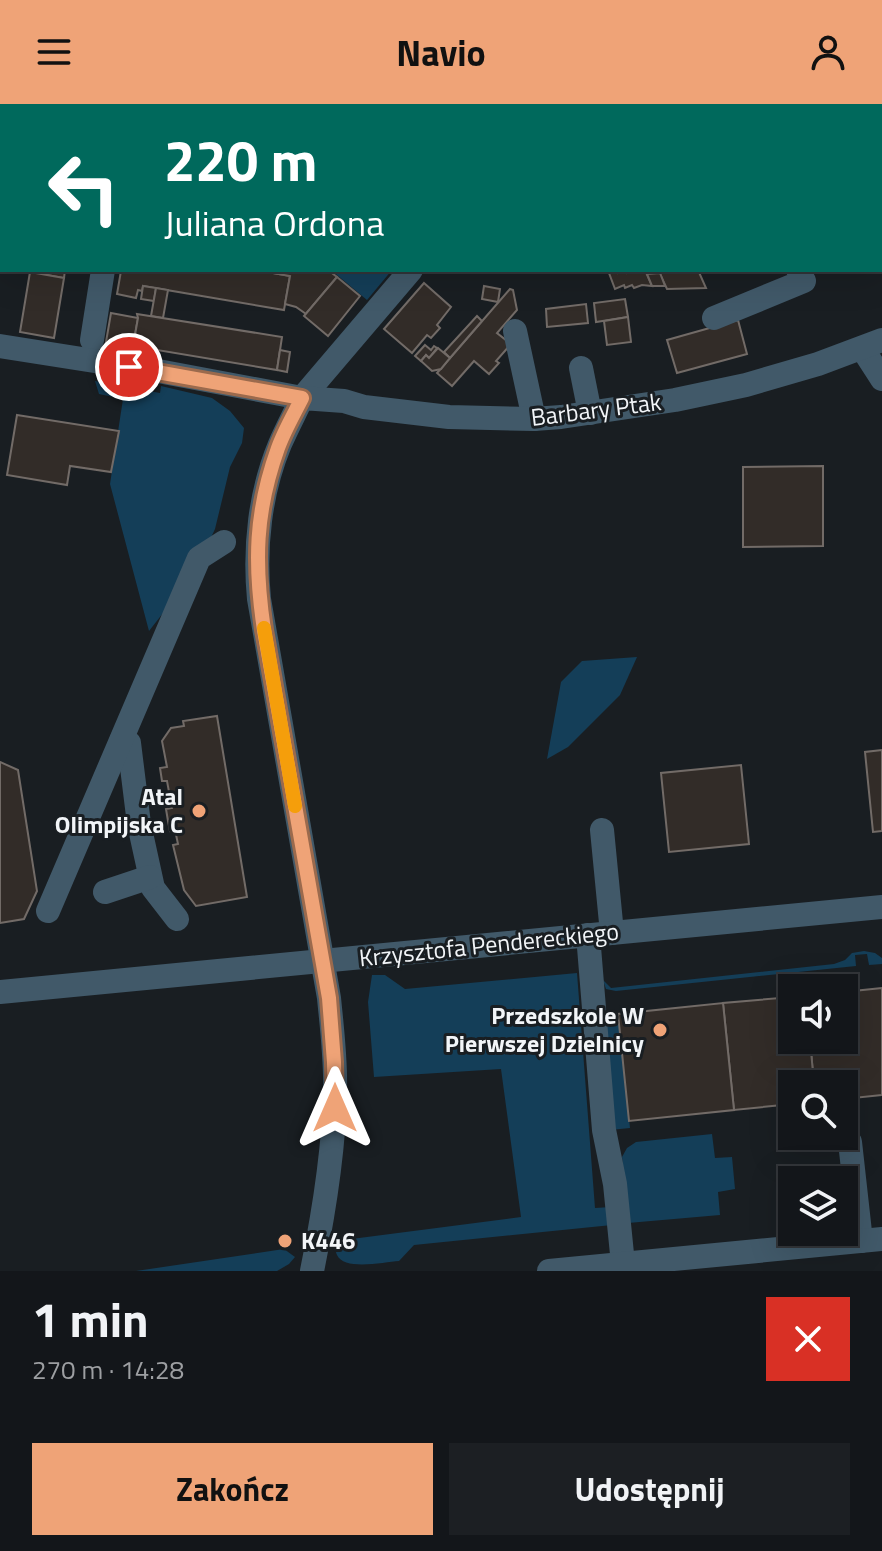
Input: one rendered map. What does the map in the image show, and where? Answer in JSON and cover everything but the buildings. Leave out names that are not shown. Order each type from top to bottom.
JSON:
[{"type":"street","points":[[92,340],[103,272]]},
{"type":"street","points":[[312,1271],[331,1162],[335,1088],[330,1006],[259,599],[257,560],[261,512],[278,448],[302,398],[409,272]]},
{"type":"street","points":[[714,318],[801,275]]},
{"type":"street","points":[[515,331],[534,419]]},
{"type":"street","points":[[872,344],[882,379]]},
{"type":"street","name":"Barbary Ptak","points":[[0,346],[403,413],[534,419],[675,400],[746,385],[872,344]]},
{"type":"street","points":[[581,368],[590,413]]},
{"type":"street","points":[[48,911],[199,558],[224,542]]},
{"type":"street","points":[[122,739],[129,743],[139,824],[153,888],[177,919]]},
{"type":"street","points":[[602,830],[600,934],[604,1130],[615,1184],[623,1264]]},
{"type":"street","points":[[105,892],[150,877]]},
{"type":"street","name":"Krzysztofa Pendereckiego","points":[[0,992],[882,907]]},
{"type":"street","points":[[549,1271],[623,1264],[733,1262],[872,1240],[852,1150]]},
{"type":"shaded area","points":[[333,272],[390,272],[367,300]]},
{"type":"shaded area","points":[[95,381],[160,393],[161,386],[212,398],[230,411],[244,428],[242,443],[230,467],[215,529],[195,572],[149,631],[110,484],[123,399],[99,394]]},
{"type":"shaded area","points":[[637,657],[620,695],[568,747],[547,759],[561,682],[582,661]]},
{"type":"shaded area","points":[[852,953],[875,953],[882,958],[882,964],[869,965],[867,954],[855,955],[856,966],[616,991],[606,989],[603,980],[611,988],[834,964]]},
{"type":"shaded area","points":[[577,973],[595,1208],[611,1207],[612,1225],[414,1245],[399,1261],[356,1264],[341,1260],[336,1253],[336,1241],[521,1217],[501,1069],[374,1077],[368,1002],[372,975],[385,975],[405,989]]},
{"type":"shaded area","points":[[619,1024],[630,1128],[610,1130],[601,1026]]},
{"type":"shaded area","points":[[712,1134],[715,1158],[732,1157],[735,1189],[718,1192],[720,1215],[628,1223],[622,1157],[627,1148],[636,1142]]},
{"type":"shaded area","points":[[284,1249],[295,1257],[277,1271],[136,1271]]},
{"type":"slow traffic","points":[[264,628],[295,806]]},
{"type":"place","name":"Atal Olimpijska C","points":[[199,811]]},
{"type":"place","name":"Przedszkole W Pierwszej Dzielnicy","points":[[660,1030]]},
{"type":"place","name":"K446","points":[[285,1241]]},
{"type":"route","points":[[129,367],[302,398],[278,448],[267,483],[257,560],[264,630],[329,998],[335,1108]]}]
